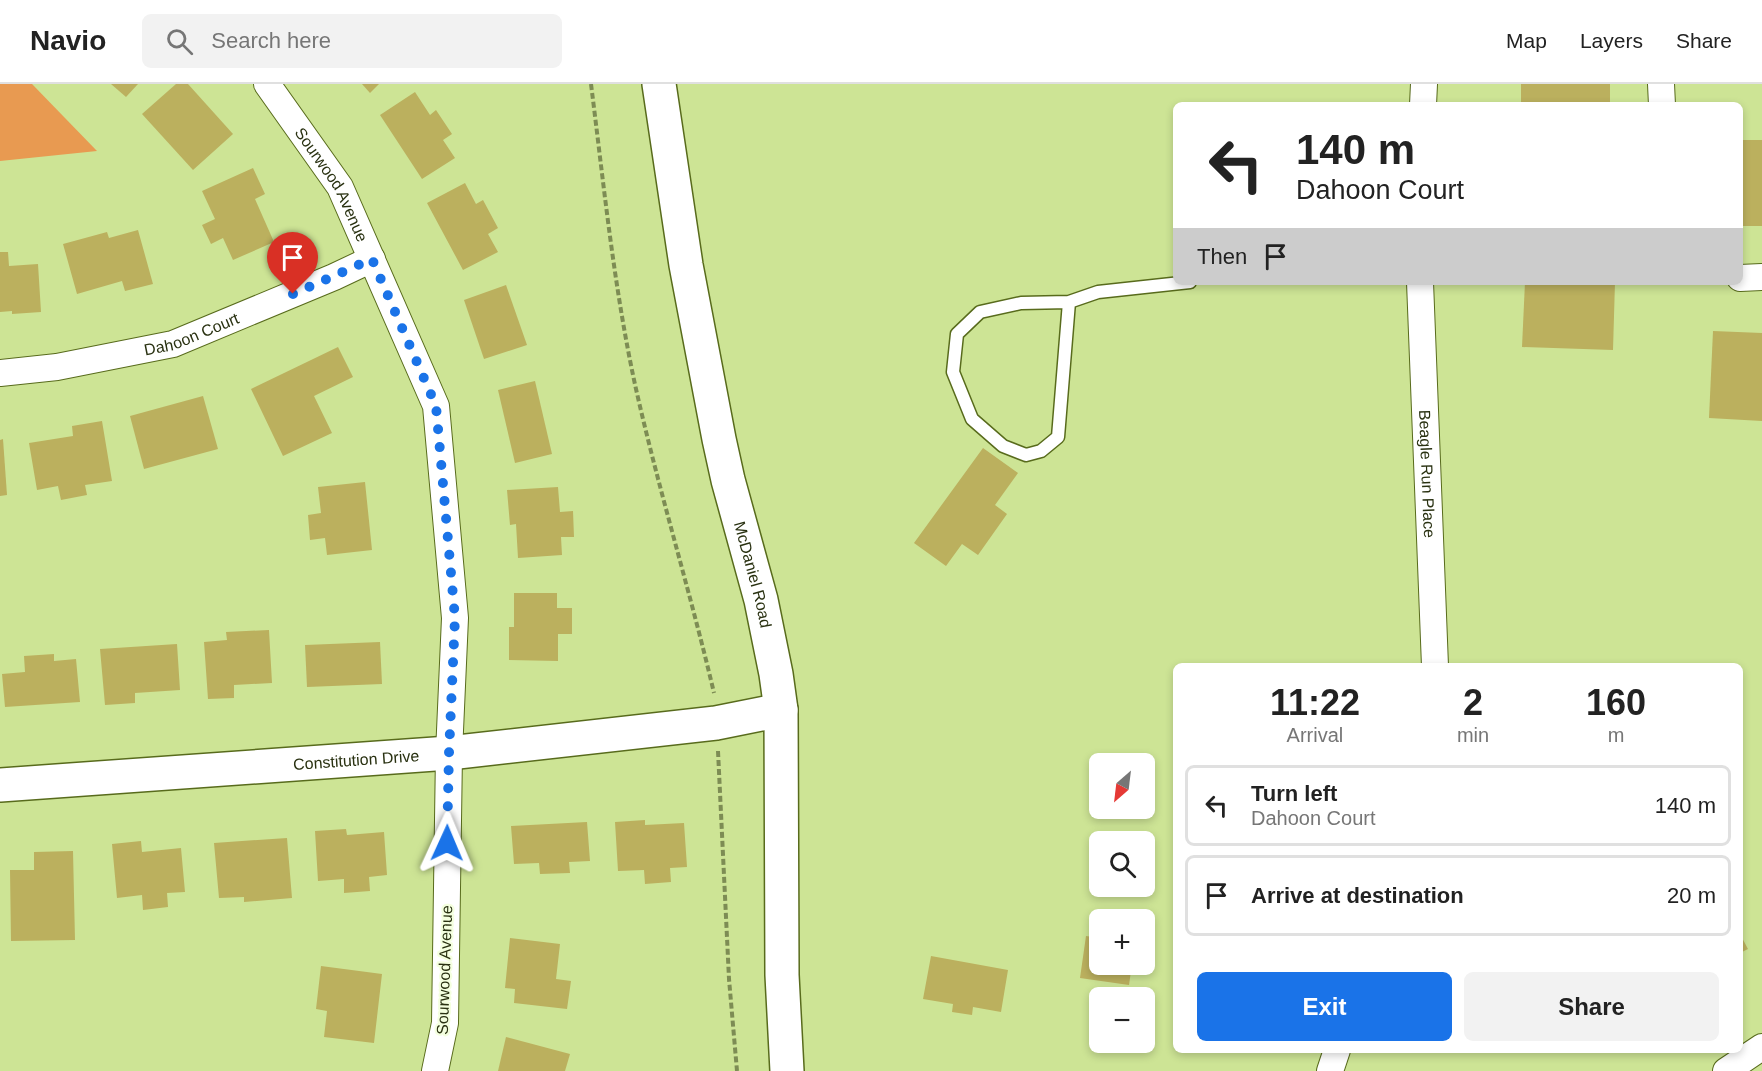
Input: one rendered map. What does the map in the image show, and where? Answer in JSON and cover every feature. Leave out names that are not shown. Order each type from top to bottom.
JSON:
[{"type":"main road","name":"McDaniel Road","points":[[659,84],[686,265],[719,439],[728,480],[762,600],[776,674],[780,710],[782,975],[787,1071]]},
{"type":"main road","name":"Constitution Drive","points":[[0,785],[449,753],[716,723],[780,710]]},
{"type":"street","name":"Sourwood Avenue","points":[[267,84],[339,187],[436,406],[455,618],[449,753],[445,1023],[435,1071]]},
{"type":"street","points":[[1423,102],[1424,84]]},
{"type":"street","points":[[1661,84],[1662,102]]},
{"type":"street","name":"Dahoon Court","points":[[0,373],[57,367],[173,344],[372,259]]},
{"type":"street","points":[[1743,278],[1762,277]]},
{"type":"street","name":"Beagle Run Place","points":[[1420,285],[1435,663]]},
{"type":"street","points":[[1726,1071],[1762,1047]]},
{"type":"street","points":[[1330,1071],[1337,1053]]},
{"type":"lane","points":[[1068,302],[1058,437],[1041,451],[1026,455],[1003,446],[972,419],[953,372],[957,334],[981,312],[1021,303],[1068,302],[1098,292],[1173,284]]},
{"type":"path","points":[[591,84],[616,289],[657,478],[714,696],[728,967],[736,1071]]},
{"type":"shaded area","points":[[0,84],[32,84],[97,151],[0,161]]},
{"type":"building","points":[[111,84],[138,84],[126,97]]},
{"type":"building","points":[[176,84],[188,84],[233,134],[193,170],[142,114]]},
{"type":"building","points":[[362,84],[379,84],[370,93]]},
{"type":"building","points":[[1521,84],[1610,84],[1610,102],[1521,102]]},
{"type":"building","points":[[415,92],[430,115],[436,110],[452,134],[443,140],[455,158],[422,179],[380,115]]},
{"type":"building","points":[[1743,140],[1762,140],[1762,226],[1743,226]]},
{"type":"building","points":[[253,168],[265,194],[255,199],[274,242],[233,260],[223,238],[211,244],[202,225],[215,219],[202,191]]},
{"type":"building","points":[[465,183],[476,204],[483,200],[498,228],[488,234],[498,252],[463,270],[427,203]]},
{"type":"building","points":[[138,230],[153,284],[125,291],[122,281],[77,294],[63,244],[107,232],[109,238]]},
{"type":"building","points":[[0,252],[8,252],[9,266],[38,264],[41,312],[12,314],[12,311],[0,312]]},
{"type":"building","points":[[506,285],[527,345],[484,359],[464,300]]},
{"type":"building","points":[[1525,285],[1615,285],[1613,350],[1522,347]]},
{"type":"building","points":[[1713,331],[1762,333],[1762,421],[1709,418]]},
{"type":"building","points":[[338,347],[353,377],[314,396],[332,433],[283,456],[251,389]]},
{"type":"building","points":[[535,381],[552,454],[515,463],[498,390]]},
{"type":"building","points":[[203,396],[218,449],[144,469],[130,416]]},
{"type":"building","points":[[102,421],[112,481],[85,485],[87,495],[61,500],[58,486],[37,490],[29,443],[73,436],[72,426]]},
{"type":"building","points":[[3,439],[7,495],[0,496],[0,440]]},
{"type":"building","points":[[983,448],[1018,473],[995,505],[1007,514],[978,555],[962,544],[946,566],[914,543]]},
{"type":"building","points":[[365,482],[372,550],[327,555],[325,538],[310,540],[308,515],[321,513],[318,487]]},
{"type":"building","points":[[558,487],[560,512],[573,511],[574,537],[561,537],[562,555],[518,558],[516,524],[510,525],[507,490]]},
{"type":"building","points":[[514,593],[557,593],[557,608],[572,608],[572,634],[558,634],[558,661],[509,660],[509,627],[514,627]]},
{"type":"building","points":[[269,630],[272,683],[234,685],[234,698],[208,699],[204,642],[227,640],[226,632]]},
{"type":"building","points":[[380,642],[382,684],[307,687],[305,645]]},
{"type":"building","points":[[177,644],[180,690],[135,693],[135,703],[105,705],[100,649]]},
{"type":"building","points":[[54,654],[54,661],[76,659],[80,702],[5,707],[2,674],[25,672],[24,656]]},
{"type":"building","points":[[645,820],[645,825],[684,823],[687,867],[670,868],[671,882],[645,884],[644,870],[618,871],[615,822]]},
{"type":"building","points":[[587,822],[590,861],[569,862],[570,873],[540,874],[539,863],[514,864],[511,826]]},
{"type":"building","points":[[346,829],[347,835],[384,832],[387,875],[369,877],[370,891],[344,893],[344,879],[318,881],[315,831]]},
{"type":"building","points":[[287,838],[292,898],[244,902],[244,897],[219,898],[214,843]]},
{"type":"building","points":[[141,841],[142,852],[181,848],[185,892],[167,893],[168,907],[143,910],[142,895],[117,898],[112,844]]},
{"type":"building","points":[[73,851],[75,940],[11,941],[10,870],[34,870],[34,852]]},
{"type":"building","points":[[1086,936],[1089,936],[1089,975],[1130,975],[1129,985],[1080,978]]},
{"type":"building","points":[[510,938],[560,944],[556,979],[571,981],[567,1009],[514,1003],[515,989],[505,988]]},
{"type":"building","points":[[1743,940],[1748,949],[1743,952]]},
{"type":"building","points":[[931,956],[1008,970],[1001,1012],[973,1007],[972,1015],[952,1012],[953,1004],[923,999]]},
{"type":"building","points":[[321,966],[382,974],[374,1043],[324,1037],[327,1011],[316,1009]]},
{"type":"building","points":[[506,1037],[570,1054],[565,1071],[498,1071]]},
{"type":"route","points":[[293,294],[372,259],[436,406],[455,618],[447,843]]}]
